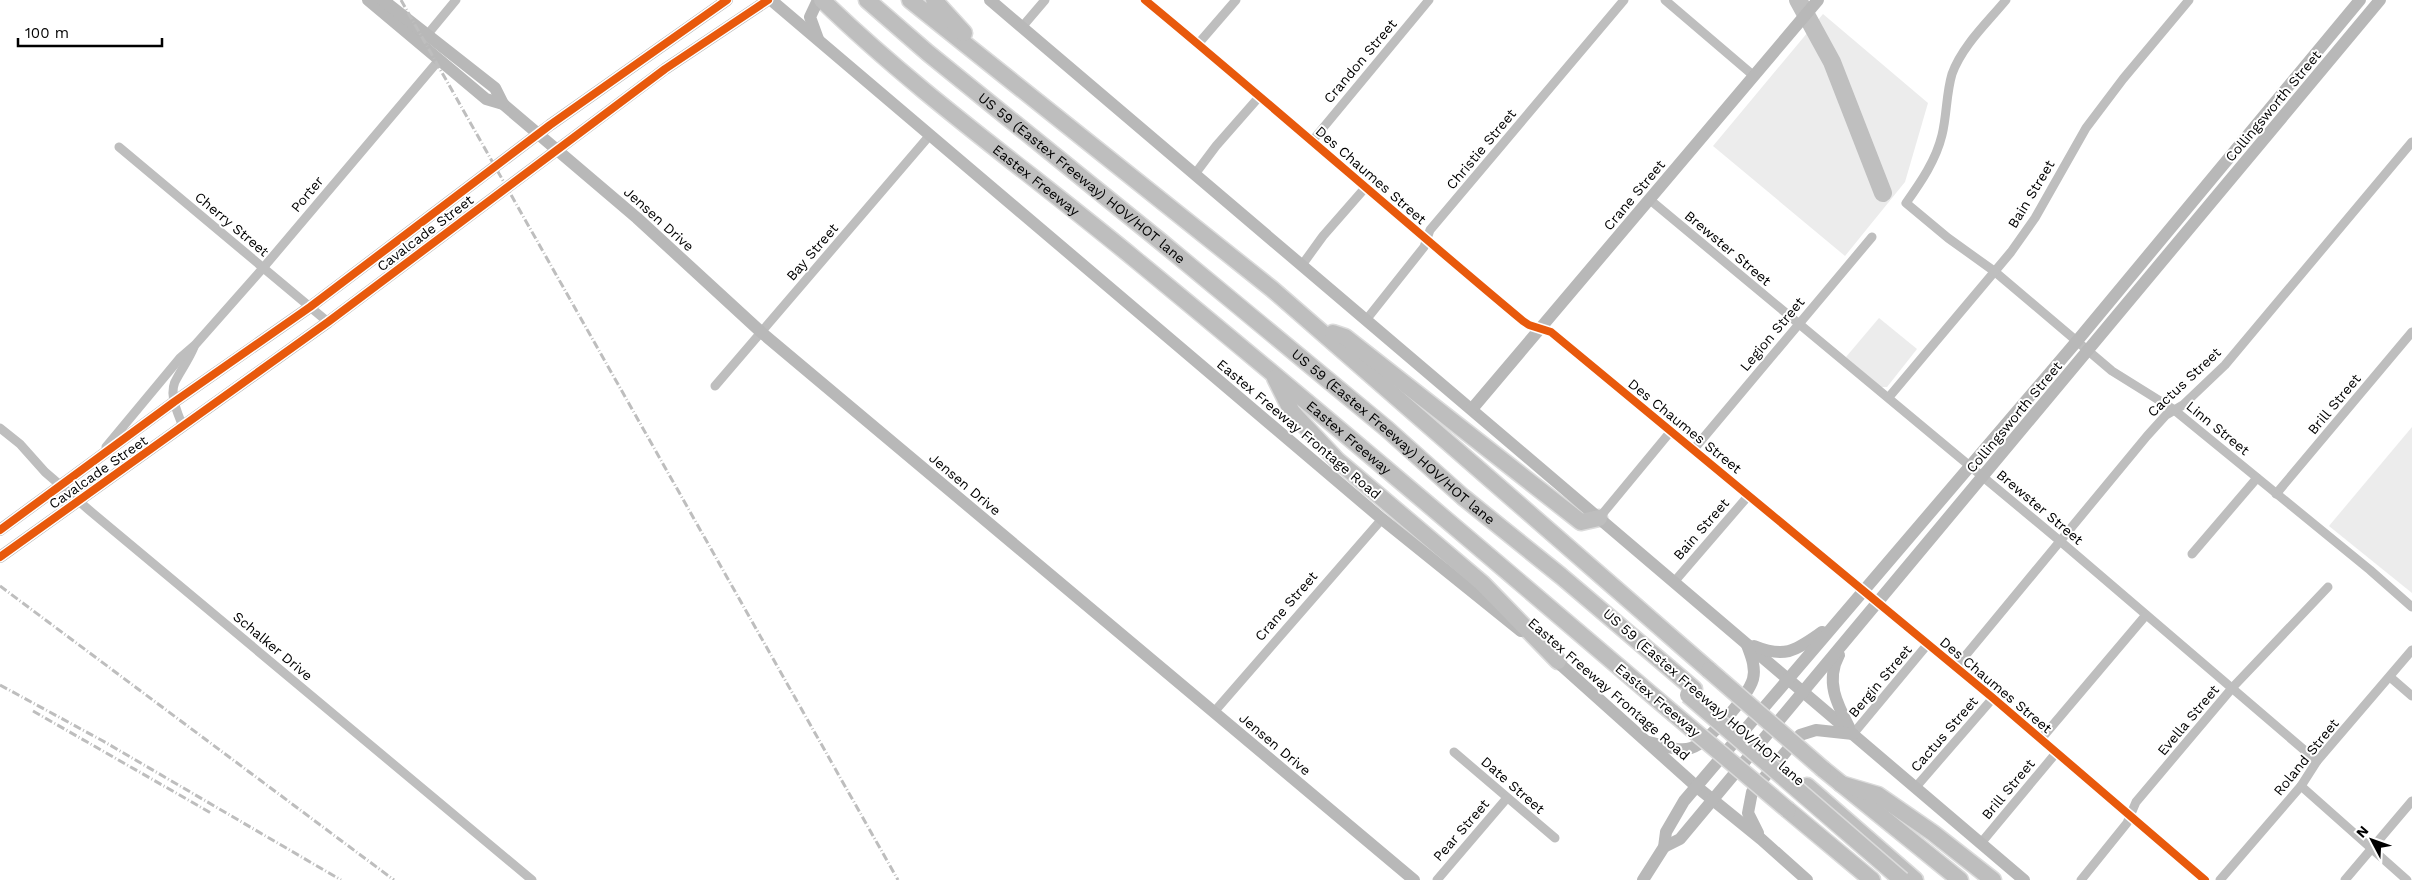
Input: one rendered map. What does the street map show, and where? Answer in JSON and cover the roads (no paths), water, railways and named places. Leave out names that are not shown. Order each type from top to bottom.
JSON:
[{"type":"highway","name":"Eastex Freeway","points":[[822,0],[848,25],[953,115],[1060,197],[1272,372],[1872,880]]},
{"type":"highway","points":[[910,0],[1316,326],[1823,769],[1960,880]]},
{"type":"highway","points":[[934,0],[998,70]]},
{"type":"highway","name":"US 59 (Eastex Freeway) HOV/HOT lane","points":[[870,4],[1387,428],[1462,497],[1561,576],[1691,692],[1807,786],[1915,880]]},
{"type":"highway","points":[[1316,326],[1345,337],[1581,522],[1599,518]]},
{"type":"highway","points":[[1272,372],[1292,412],[1337,460],[1482,583],[1558,661]]},
{"type":"highway","name":"Eastex Freeway","points":[[1691,692],[1902,880]]},
{"type":"highway","points":[[1841,784],[1878,795],[1933,833],[1993,880]]},
{"type":"main road","name":"Jensen Drive","points":[[368,0],[486,98],[503,104],[637,218],[761,332],[1414,880]]},
{"type":"main road","name":"Jensen Drive","points":[[383,0],[495,88],[503,104]]},
{"type":"main road","name":"Cavalcade Street","points":[[0,530],[174,402],[310,307],[538,134],[727,0]]},
{"type":"main road","name":"Cavalcade Street","points":[[0,557],[328,322],[665,69],[770,0]]},
{"type":"main road","name":"Eastex Freeway Frontage Road","points":[[770,0],[1382,519],[1558,661],[1646,742],[1807,880]]},
{"type":"main road","points":[[818,0],[810,17],[818,40]]},
{"type":"main road","points":[[990,0],[2024,880]]},
{"type":"main road","name":"Collingsworth Street","points":[[1644,880],[1664,848],[1666,832],[1684,801],[1698,787],[2077,341],[2360,0]]},
{"type":"main road","name":"Collingsworth Street","points":[[1664,848],[1680,839],[2380,0]]},
{"type":"main road","name":"Crane Street","points":[[1472,409],[1816,2]]},
{"type":"main road","points":[[653,51],[665,69]]},
{"type":"main road","points":[[1745,642],[1767,651],[1788,653],[1799,648],[1841,618]]},
{"type":"main road","points":[[1849,637],[1833,666],[1832,682],[1835,700],[1853,734]]},
{"type":"main road","points":[[1646,742],[1671,748],[1689,749],[1697,746],[1712,733],[1734,708],[1752,680],[1752,659],[1745,642]]},
{"type":"main road","points":[[1761,839],[1748,813],[1752,792],[1800,735],[1816,730],[1853,734]]},
{"type":"street","points":[[427,35],[456,0]]},
{"type":"street","points":[[1022,27],[1045,0]]},
{"type":"street","name":"Des Chaumes Street","points":[[1144,0],[1313,140],[1365,188],[1523,321],[1529,325],[1541,327],[1551,332],[1694,449],[1993,698],[2205,880]]},
{"type":"street","points":[[1198,44],[1236,0]]},
{"type":"street","name":"Crandon Street","points":[[1313,140],[1429,0]]},
{"type":"street","name":"Christie Street","points":[[1366,320],[1424,247],[1430,230],[1624,0]]},
{"type":"street","points":[[1665,0],[1754,76]]},
{"type":"street","name":"Linn Street","points":[[2006,0],[1966,49],[1958,62],[1950,86],[1942,135],[1929,168],[1906,203],[1948,238],[1994,271],[2122,379],[2173,409],[2370,570],[2412,608]]},
{"type":"street","name":"Bain Street","points":[[1889,397],[2011,252],[2031,224],[2086,128],[2122,80],[2189,0]]},
{"type":"street","name":"Porter","points":[[91,464],[180,358],[195,345],[263,268],[439,60]]},
{"type":"street","points":[[1195,174],[1216,146],[1259,97]]},
{"type":"street","name":"Bay Street","points":[[715,386],[930,135]]},
{"type":"street","name":"Cactus Street","points":[[1956,667],[2147,436],[2173,409],[2183,405],[2225,365],[2412,142]]},
{"type":"street","name":"Cherry Street","points":[[119,147],[328,322]]},
{"type":"street","points":[[1302,265],[1323,236],[1365,188]]},
{"type":"street","name":"Brewster Street","points":[[1650,199],[1798,325],[1889,397],[2060,541],[2233,687],[2318,762]]},
{"type":"street","name":"Legion Street","points":[[1694,449],[1872,237]]},
{"type":"street","name":"Brill Street","points":[[2276,494],[2412,332]]},
{"type":"street","name":"Porter","points":[[183,427],[174,402],[173,386],[187,364],[195,345]]},
{"type":"street","name":"Schalker Drive","points":[[0,428],[20,444],[45,472],[79,501],[532,880]]},
{"type":"street","points":[[1599,518],[1671,431]]},
{"type":"street","points":[[2192,554],[2257,478]]},
{"type":"street","name":"Bain Street","points":[[1674,582],[1749,495]]},
{"type":"street","name":"Crane Street","points":[[1214,712],[1382,519]]},
{"type":"street","name":"Evella Street","points":[[2081,880],[2127,823],[2136,802],[2233,687],[2328,587]]},
{"type":"street","points":[[2041,739],[2146,615]]},
{"type":"street","name":"Bergin Street","points":[[1853,734],[1927,644]]},
{"type":"street","name":"Roland Street","points":[[2220,880],[2301,786],[2318,762],[2412,650]]},
{"type":"street","points":[[2390,677],[2412,696]]},
{"type":"street","name":"Cactus Street","points":[[1915,788],[1993,698]]},
{"type":"street","name":"Date Street","points":[[1454,752],[1554,838]]},
{"type":"street","name":"Brill Street","points":[[1981,843],[2056,753]]},
{"type":"street","points":[[2301,786],[2407,880]]},
{"type":"street","name":"Pear Street","points":[[1437,880],[1507,798]]},
{"type":"street","points":[[2345,880],[2412,801]]},
{"type":"waterway","points":[[1798,0],[1832,62],[1883,193]]},
{"type":"railway","points":[[401,0],[898,880]]},
{"type":"railway","points":[[0,586],[394,880]]},
{"type":"railway","points":[[0,685],[103,741],[341,880]]},
{"type":"railway","points":[[33,711],[211,813]]}]
